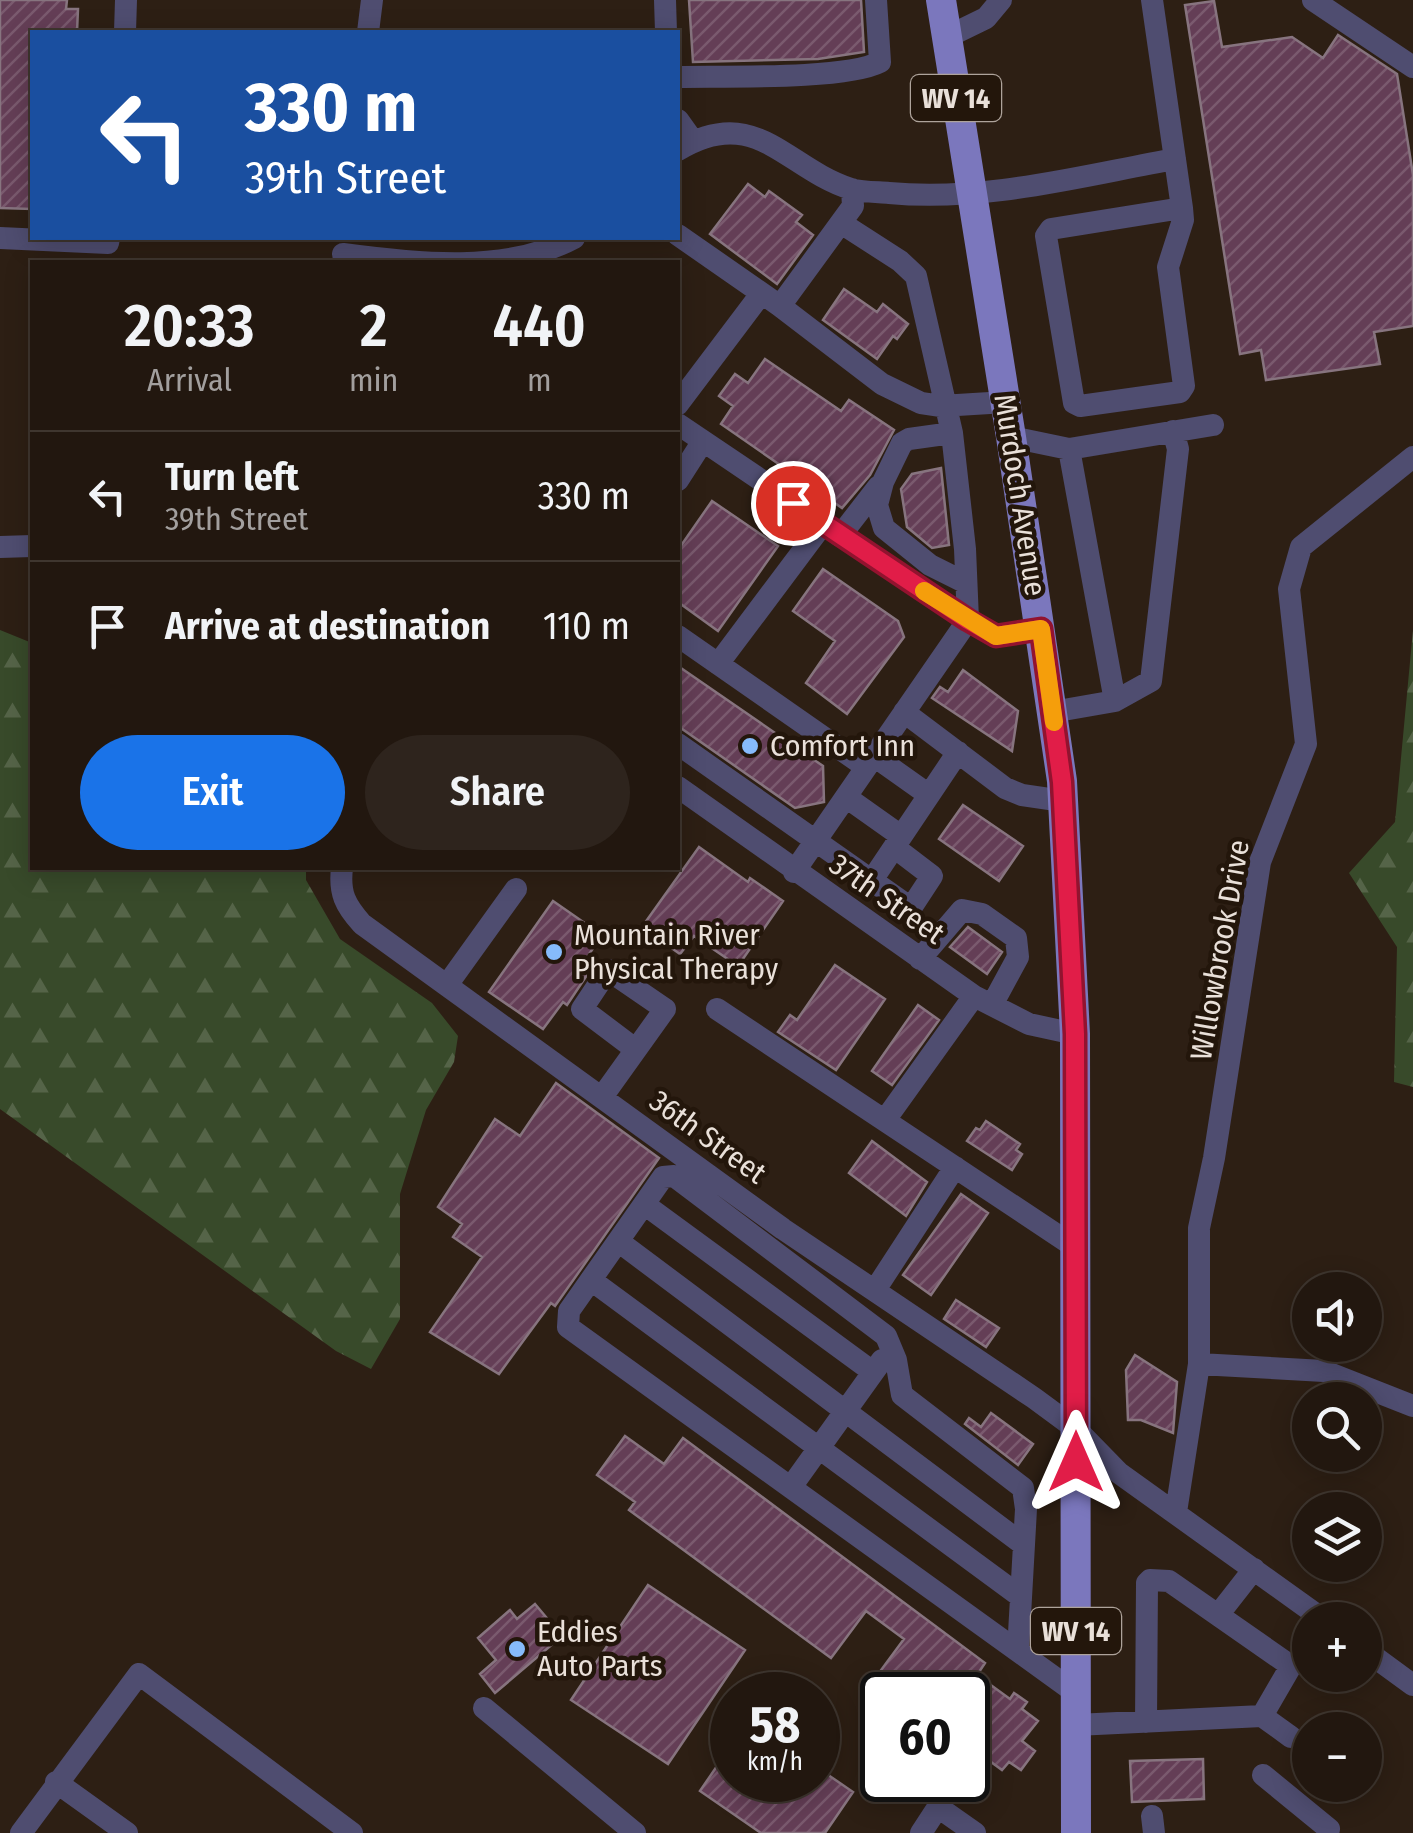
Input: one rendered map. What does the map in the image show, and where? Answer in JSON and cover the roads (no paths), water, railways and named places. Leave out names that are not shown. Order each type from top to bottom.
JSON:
[{"type":"main road","name":"Murdoch Avenue","points":[[941,0],[1041,629],[1063,801],[1075,1034],[1076,1833]]},
{"type":"street","points":[[125,30],[126,0]]},
{"type":"street","points":[[368,30],[372,0]]},
{"type":"street","points":[[664,0],[666,30]]},
{"type":"street","points":[[680,77],[802,74],[870,67],[880,62],[876,0]]},
{"type":"street","points":[[947,37],[986,18],[999,0]]},
{"type":"street","points":[[1152,0],[1184,220],[1168,267],[1184,386],[1180,392],[1080,406],[1074,403],[1046,236],[1051,230],[1182,208]]},
{"type":"street","points":[[1314,0],[1413,66]]},
{"type":"street","points":[[685,146],[725,134],[762,138],[852,189],[916,195],[972,195],[1175,159]]},
{"type":"street","points":[[680,402],[841,222],[853,206],[852,189]]},
{"type":"street","points":[[794,872],[968,620],[948,406],[916,276],[841,222]]},
{"type":"street","points":[[680,236],[882,384],[921,402],[948,406],[1006,402]]},
{"type":"street","points":[[0,238],[108,248]]},
{"type":"street","points":[[431,260],[535,254],[569,240]]},
{"type":"street","points":[[343,251],[414,260]]},
{"type":"street","points":[[1011,437],[1069,449],[1213,424]]},
{"type":"street","points":[[680,425],[996,636],[1041,629]]},
{"type":"street","points":[[1052,712],[1114,701],[1150,681],[1178,449],[1173,431]]},
{"type":"street","points":[[952,433],[909,439],[902,444],[883,482],[877,505],[884,528],[930,565],[966,582]]},
{"type":"street","points":[[680,477],[703,442]]},
{"type":"street","points":[[1069,449],[1114,701]]},
{"type":"street","name":"Willowbrook Drive","points":[[1176,1512],[1198,1364],[1199,1228],[1214,1158],[1260,862],[1306,744],[1289,589],[1301,547],[1413,457]]},
{"type":"street","points":[[718,664],[832,530],[883,482]]},
{"type":"street","points":[[0,546],[30,546]]},
{"type":"street","points":[[680,637],[870,762],[929,795]]},
{"type":"street","points":[[904,712],[1005,788],[1022,795],[1063,801]]},
{"type":"street","points":[[680,745],[910,908],[932,876],[846,797]]},
{"type":"street","points":[[872,880],[958,752]]},
{"type":"street","name":"37th Street","points":[[680,788],[983,1001],[1029,1024],[1075,1034]]},
{"type":"street","name":"36th Street","points":[[342,870],[340,884],[345,906],[362,924],[784,1229],[1076,1429],[1119,1474],[1299,1602]]},
{"type":"street","points":[[447,985],[516,889]]},
{"type":"street","points":[[885,1120],[1018,957],[1016,938],[982,914],[962,910],[920,959]]},
{"type":"street","points":[[717,1009],[1075,1247]]},
{"type":"street","points":[[602,1097],[636,1049]]},
{"type":"street","points":[[875,1290],[955,1168]]},
{"type":"street","points":[[1018,1651],[1026,1509],[1023,1488],[902,1395],[886,1336],[674,1176],[663,1177],[569,1311],[568,1327],[1076,1693]]},
{"type":"street","points":[[644,1204],[873,1372]]},
{"type":"street","points":[[618,1241],[1024,1545]]},
{"type":"street","points":[[591,1280],[1021,1598]]},
{"type":"street","points":[[790,1487],[891,1348]]},
{"type":"street","points":[[1198,1364],[1324,1371],[1413,1406]]},
{"type":"street","points":[[1218,1615],[1254,1569]]},
{"type":"street","points":[[1146,1722],[1150,1580],[1170,1581],[1291,1666],[1262,1716]]},
{"type":"street","points":[[1382,1662],[1413,1685]]},
{"type":"street","points":[[20,1833],[139,1674],[352,1833]]},
{"type":"street","points":[[484,1708],[635,1833]]},
{"type":"street","points":[[1076,1724],[1262,1716],[1291,1737]]},
{"type":"street","points":[[1263,1774],[1329,1829],[1328,1833]]},
{"type":"street","points":[[56,1782],[128,1833]]},
{"type":"street","points":[[921,1833],[938,1807],[975,1833]]},
{"type":"place","name":"Comfort Inn","points":[[750,746]]},
{"type":"place","name":"Mountain River Physical Therapy","points":[[554,952]]},
{"type":"place","name":"Eddies Auto Parts","points":[[517,1649]]}]
